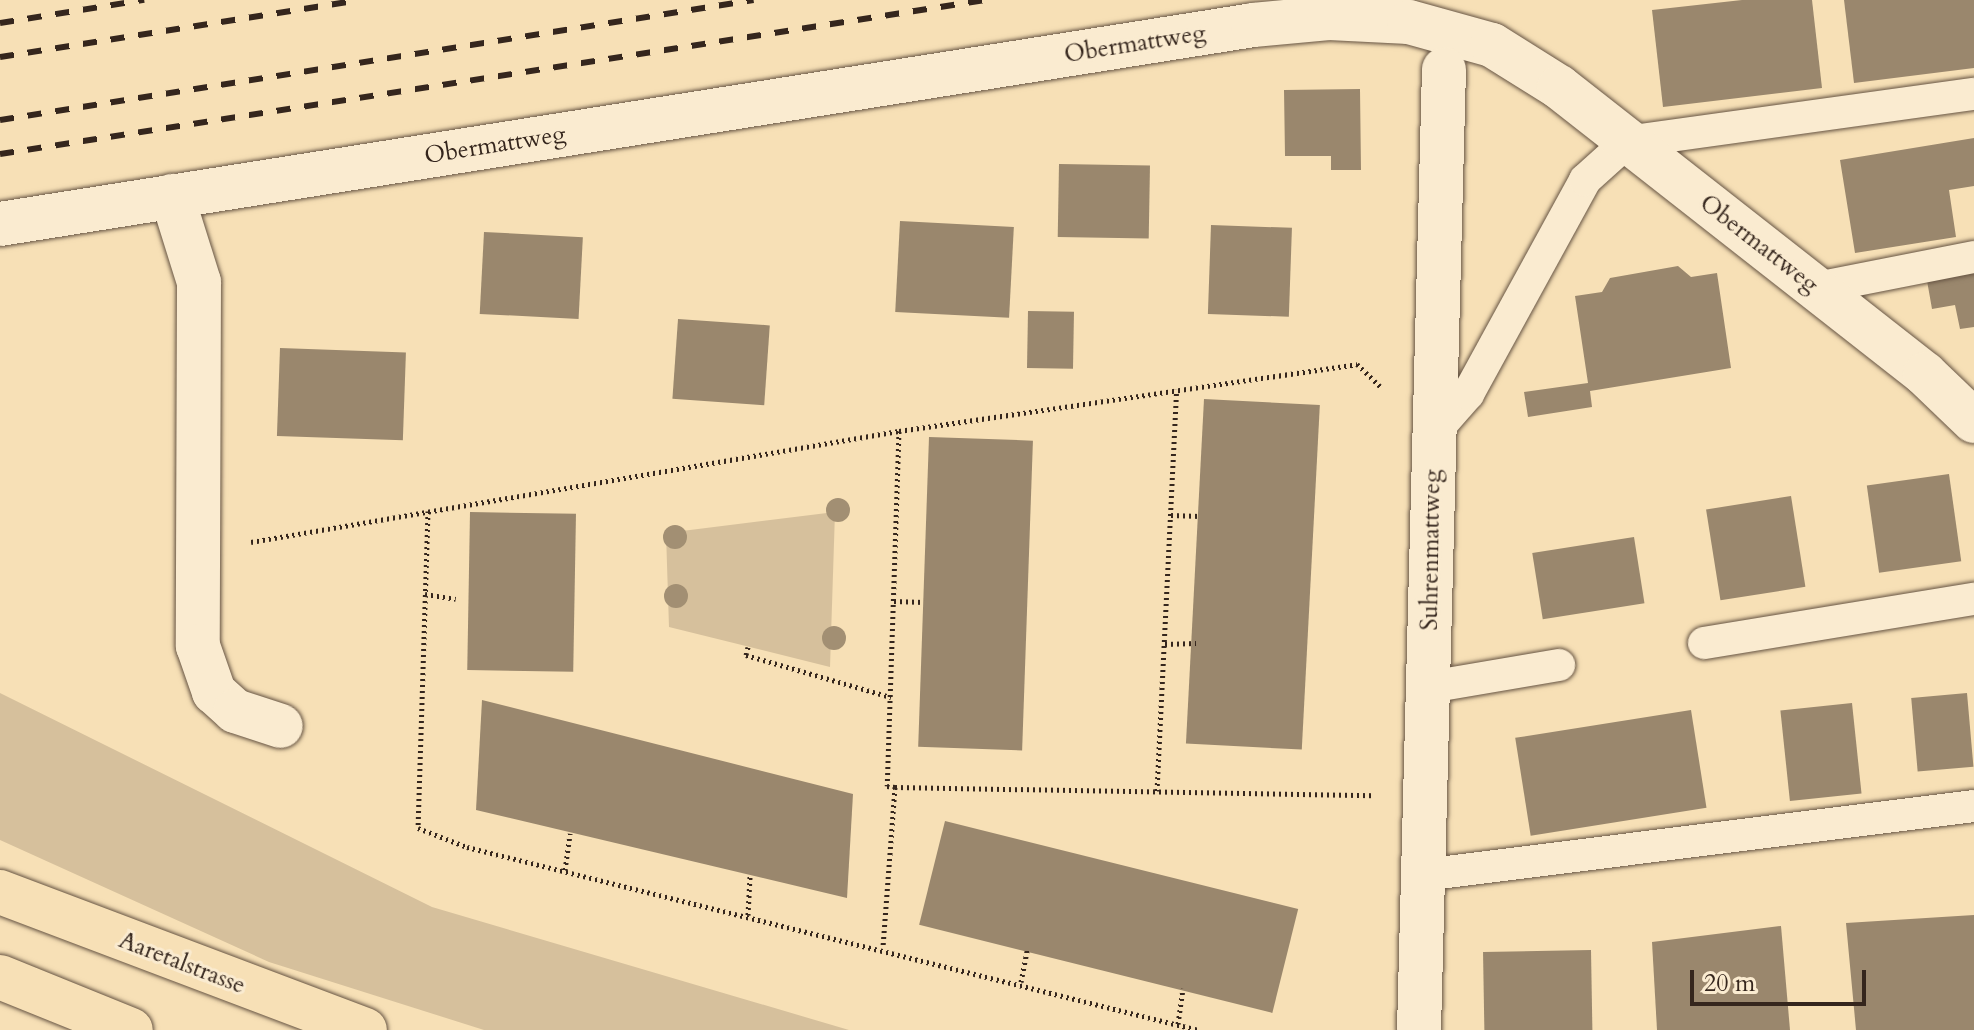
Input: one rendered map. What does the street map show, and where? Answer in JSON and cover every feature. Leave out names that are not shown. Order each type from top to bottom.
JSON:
[{"type":"highway","name":"Aaretalstrasse","points":[[0,892],[365,1030]]},
{"type":"highway","points":[[0,977],[131,1030]]},
{"type":"street","name":"Obermattweg","points":[[0,224],[1237,27],[1329,18],[1409,22],[1492,45],[1559,87],[1925,374],[1974,421]]},
{"type":"street","name":"Suhrenmattweg","points":[[1419,1030],[1429,687],[1432,435],[1444,69]]},
{"type":"street","points":[[172,196],[199,282],[198,646],[214,692],[235,711],[281,726]]},
{"type":"lane","points":[[1432,435],[1468,394],[1590,172],[1627,142],[1974,94]]},
{"type":"lane","points":[[1816,288],[1974,257]]},
{"type":"lane","points":[[1704,643],[1974,599]]},
{"type":"lane","points":[[1429,687],[1559,665]]},
{"type":"lane","points":[[1423,875],[1974,806]]},
{"type":"path","points":[[196,552],[899,431],[1357,364],[1432,435]]},
{"type":"path","points":[[1157,791],[1177,389]]},
{"type":"path","points":[[899,431],[887,786],[1426,796]]},
{"type":"path","points":[[428,511],[418,828],[467,847],[1021,982],[1198,1030]]},
{"type":"path","points":[[1171,515],[1200,516]]},
{"type":"path","points":[[425,594],[456,599]]},
{"type":"path","points":[[894,601],[924,602]]},
{"type":"path","points":[[1165,644],[1196,643]]},
{"type":"path","points":[[748,647],[746,655],[891,697]]},
{"type":"path","points":[[883,948],[895,787]]},
{"type":"path","points":[[565,870],[570,833]]},
{"type":"path","points":[[748,915],[750,876]]},
{"type":"path","points":[[1021,982],[1027,950]]},
{"type":"path","points":[[1178,1024],[1183,988]]},
{"type":"shaded area","points":[[835,512],[830,667],[669,627],[666,533]]},
{"type":"shaded area","points":[[0,693],[432,907],[849,1030],[484,1030],[269,962],[0,840]]},
{"type":"building","points":[[1742,0],[1812,0],[1822,88],[1663,107],[1652,10]]},
{"type":"building","points":[[1844,0],[1974,0],[1974,68],[1854,83]]},
{"type":"building","points":[[1360,89],[1361,170],[1331,170],[1331,156],[1285,156],[1284,90]]},
{"type":"building","points":[[1974,138],[1974,186],[1949,190],[1956,237],[1855,253],[1840,160]]},
{"type":"building","points":[[1059,164],[1150,166],[1149,239],[1058,237]]},
{"type":"building","points":[[900,221],[1014,227],[1009,318],[895,312]]},
{"type":"building","points":[[1211,225],[1292,228],[1289,317],[1208,314]]},
{"type":"building","points":[[484,232],[583,237],[579,319],[480,314]]},
{"type":"building","points":[[1678,266],[1691,277],[1717,273],[1731,368],[1590,391],[1592,407],[1528,417],[1524,392],[1588,383],[1575,296],[1602,292],[1610,278]]},
{"type":"building","points":[[1974,267],[1974,327],[1960,329],[1955,305],[1932,309],[1926,275]]},
{"type":"building","points":[[1028,311],[1074,312],[1073,369],[1027,368]]},
{"type":"building","points":[[678,319],[770,325],[764,405],[672,399]]},
{"type":"building","points":[[280,348],[406,352],[403,440],[277,436]]},
{"type":"building","points":[[1204,399],[1320,405],[1302,750],[1186,744]]},
{"type":"building","points":[[929,437],[1033,441],[1022,750],[918,747]]},
{"type":"building","points":[[1949,474],[1961,561],[1879,573],[1867,486]]},
{"type":"building","points":[[1791,496],[1805,587],[1720,600],[1706,509]]},
{"type":"building","points":[[470,512],[576,514],[573,672],[467,670]]},
{"type":"building","points":[[1634,537],[1644,603],[1543,619],[1532,553]]},
{"type":"building","points":[[1967,693],[1973,767],[1918,772],[1911,698]]},
{"type":"building","points":[[482,700],[853,794],[847,898],[476,810]]},
{"type":"building","points":[[1852,703],[1862,794],[1790,801],[1780,711]]},
{"type":"building","points":[[1691,710],[1706,808],[1531,836],[1515,738]]},
{"type":"building","points":[[945,821],[1298,909],[1272,1013],[919,925]]},
{"type":"building","points":[[1974,915],[1974,1030],[1856,1030],[1846,923]]},
{"type":"building","points":[[1781,926],[1790,1030],[1657,1030],[1652,942]]},
{"type":"building","points":[[1591,950],[1592,1030],[1484,1030],[1483,952]]},
{"type":"railway","points":[[0,23],[144,0]]},
{"type":"railway","points":[[0,57],[358,0]]},
{"type":"railway","points":[[0,120],[753,0]]},
{"type":"railway","points":[[0,154],[985,0]]}]
